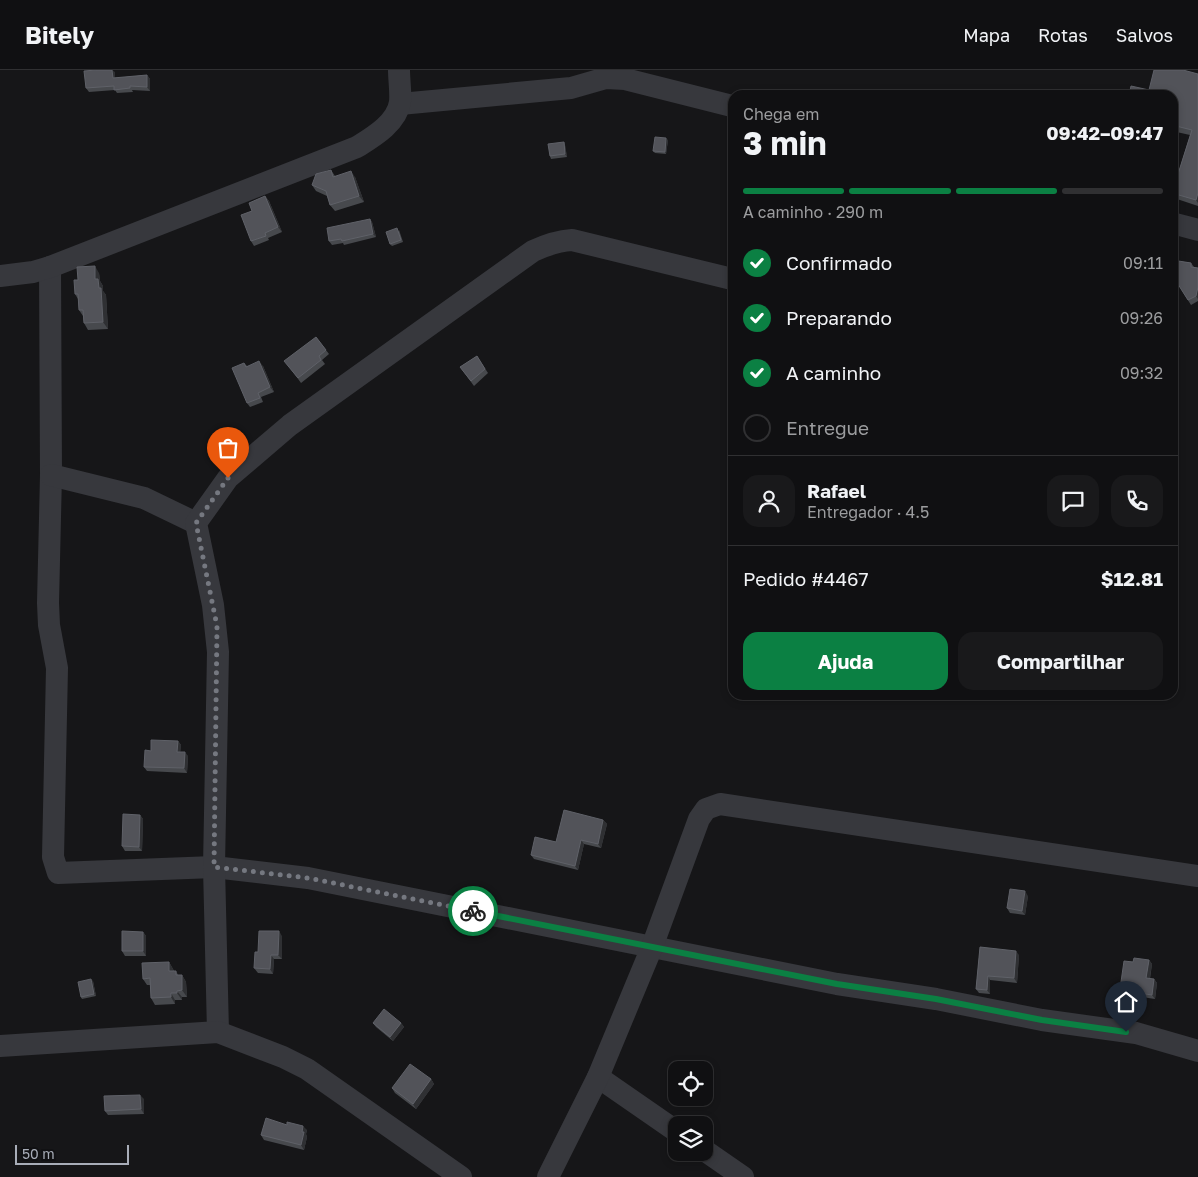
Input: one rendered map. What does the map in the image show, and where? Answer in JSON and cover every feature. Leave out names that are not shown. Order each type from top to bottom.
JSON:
[{"type":"street","points":[[0,276],[33,272],[50,267],[357,147],[379,134],[388,124],[400,104],[398,70]]},
{"type":"street","points":[[400,104],[571,88],[606,78],[625,79],[728,105]]},
{"type":"street","points":[[1178,225],[1198,230]]},
{"type":"street","points":[[218,1032],[214,867],[217,635],[213,605],[196,523],[228,478],[290,425],[533,251],[546,245],[558,241],[572,240],[728,278]]},
{"type":"street","points":[[50,267],[51,475],[48,603],[49,625],[57,668],[53,857],[58,873],[214,867],[308,878],[837,984],[936,999],[1042,1020],[1136,1034],[1198,1051]]},
{"type":"street","points":[[51,475],[144,498],[196,523]]},
{"type":"street","points":[[548,1177],[598,1077],[652,947],[699,819],[706,809],[720,804],[1198,876]]},
{"type":"street","points":[[0,1046],[218,1032],[283,1057],[307,1069],[461,1177]]},
{"type":"street","points":[[598,1077],[668,1125]]},
{"type":"street","points":[[713,1156],[743,1177]]},
{"type":"building","points":[[112,70],[113,78],[147,75],[147,87],[130,86],[130,88],[114,90],[114,86],[86,88],[84,71]]},
{"type":"building","points":[[1154,70],[1183,70],[1198,74],[1198,193],[1196,200],[1178,195],[1178,174],[1192,130],[1178,126],[1178,90],[1149,90]]},
{"type":"building","points":[[1131,86],[1149,90],[1130,90]]},
{"type":"building","points":[[655,137],[666,138],[665,152],[653,151]]},
{"type":"building","points":[[564,142],[565,154],[550,156],[548,144]]},
{"type":"building","points":[[331,170],[333,177],[351,171],[359,196],[330,205],[326,191],[312,185],[316,174]]},
{"type":"building","points":[[265,196],[278,227],[265,233],[266,236],[251,241],[241,215],[252,211],[249,203]]},
{"type":"building","points":[[370,219],[373,234],[342,241],[341,239],[329,241],[327,228]]},
{"type":"building","points":[[397,228],[401,240],[390,244],[386,232]]},
{"type":"building","points":[[1178,261],[1191,263],[1191,267],[1198,268],[1196,296],[1188,300],[1178,284]]},
{"type":"building","points":[[95,266],[95,279],[98,279],[99,288],[101,288],[103,322],[84,323],[83,310],[79,310],[78,294],[75,294],[74,280],[78,280],[77,267]]},
{"type":"building","points":[[316,337],[326,350],[319,356],[321,360],[298,378],[284,361]]},
{"type":"building","points":[[477,356],[485,369],[471,381],[460,367]]},
{"type":"building","points":[[259,361],[270,387],[258,393],[260,398],[247,403],[232,368],[244,363],[246,367]]},
{"type":"building","points":[[151,740],[178,741],[177,752],[185,752],[184,768],[144,767],[145,750],[151,751]]},
{"type":"building","points":[[564,810],[603,820],[598,844],[581,840],[575,866],[531,855],[535,837],[556,842]]},
{"type":"building","points":[[123,814],[140,815],[139,847],[122,846]]},
{"type":"building","points":[[1010,889],[1025,891],[1022,911],[1007,908]]},
{"type":"building","points":[[122,931],[143,932],[143,951],[122,951]]},
{"type":"building","points":[[259,931],[279,931],[278,955],[271,955],[270,969],[254,968],[255,952],[258,952]]},
{"type":"building","points":[[980,947],[1016,951],[1014,978],[988,976],[987,990],[976,989]]},
{"type":"building","points":[[1134,958],[1149,960],[1146,978],[1154,979],[1152,995],[1132,992],[1118,1003],[1124,961],[1133,962]]},
{"type":"building","points":[[169,962],[169,971],[176,971],[176,975],[182,975],[182,990],[177,991],[177,993],[171,993],[171,997],[151,998],[150,978],[143,979],[142,963]]},
{"type":"building","points":[[91,979],[94,994],[81,997],[78,982]]},
{"type":"building","points":[[384,1009],[401,1023],[390,1037],[373,1023]]},
{"type":"building","points":[[410,1064],[431,1079],[413,1104],[392,1088]]},
{"type":"building","points":[[140,1095],[141,1109],[105,1111],[104,1096]]},
{"type":"building","points":[[266,1118],[287,1125],[287,1122],[303,1126],[302,1132],[304,1132],[301,1145],[261,1135]]},
{"type":"way so far","points":[[228,478],[212,497],[196,523],[217,626],[214,867],[308,878],[473,911]]},
{"type":"route","points":[[473,911],[837,984],[936,999],[1042,1020],[1126,1032]]}]
